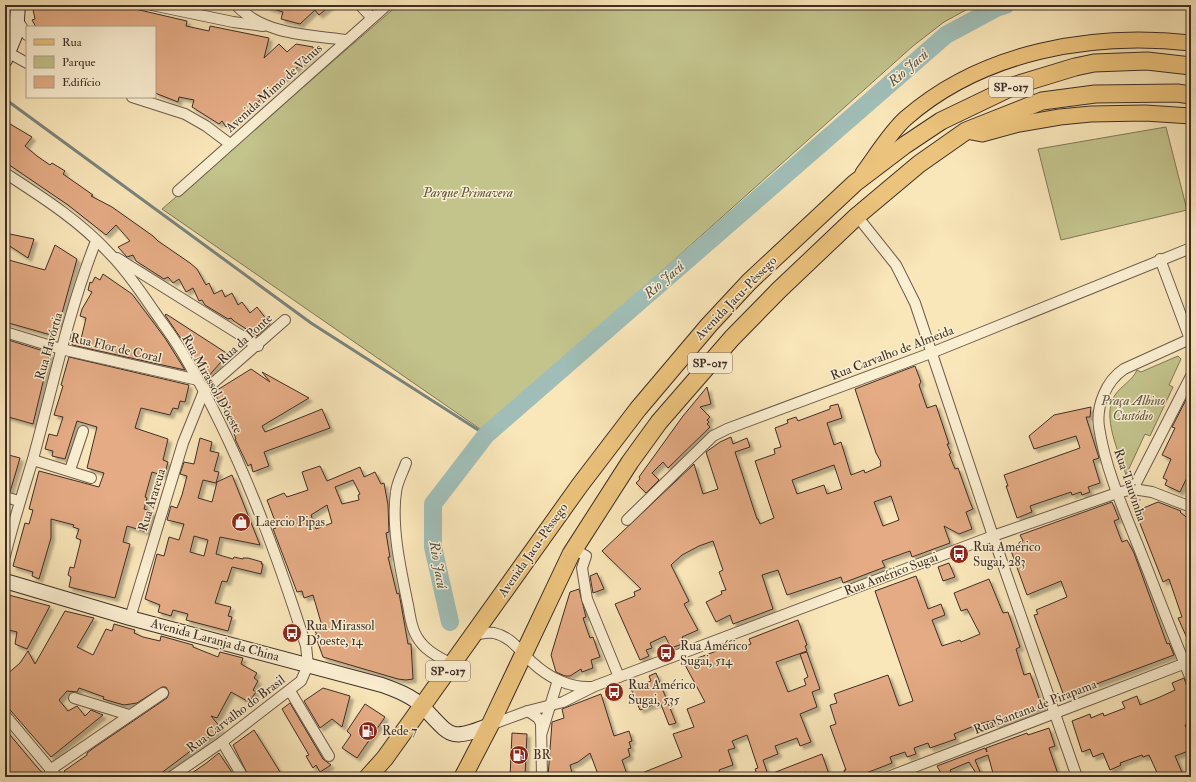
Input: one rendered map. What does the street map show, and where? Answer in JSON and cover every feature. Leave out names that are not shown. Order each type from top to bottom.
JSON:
[{"type":"highway","name":"Avenida Jacu-Pêssego","points":[[368,777],[386,758],[580,485],[638,409],[681,357],[749,282],[855,183],[905,145],[941,121],[1016,85],[1075,66],[1094,63],[1147,61],[1191,66]]},
{"type":"highway","name":"Avenida Jacu-Pêssego","points":[[463,777],[490,725],[574,549],[630,462],[685,392],[732,338],[779,290],[857,216],[919,164],[966,131],[1042,101],[1068,96],[1135,92],[1177,93],[1191,95]]},
{"type":"main road","points":[[855,183],[905,119],[928,100],[958,82],[1008,61],[1048,49],[1084,42],[1113,40],[1159,40],[1191,43]]},
{"type":"main road","points":[[966,131],[982,134],[1019,124],[1060,117],[1098,114],[1145,113],[1191,116]]},
{"type":"street","points":[[18,5],[16,33],[6,54],[26,64]]},
{"type":"street","points":[[152,5],[233,22],[264,26],[288,32],[347,40]]},
{"type":"street","points":[[236,5],[264,26]]},
{"type":"street","points":[[360,5],[372,18]]},
{"type":"street","name":"Avenida Mimo de Vênus","points":[[178,190],[387,5]]},
{"type":"street","points":[[18,21],[26,33]]},
{"type":"street","points":[[135,98],[185,114],[206,126],[230,144]]},
{"type":"street","name":"Rua Mirassol D'oeste","points":[[5,173],[42,197],[110,254],[186,357],[222,425],[248,485],[299,624],[306,646],[308,665]]},
{"type":"street","points":[[857,216],[896,265],[915,303],[993,536],[1077,777]]},
{"type":"street","name":"Rua Havórtia","points":[[5,556],[19,502],[33,460],[61,348],[96,241]]},
{"type":"street","name":"Rua Carvalho de Almeida","points":[[627,520],[713,436],[727,429],[931,353],[1191,248]]},
{"type":"street","points":[[110,254],[258,346]]},
{"type":"street","points":[[1160,260],[1190,340]]},
{"type":"street","name":"Rua da Ponte","points":[[204,391],[258,346],[284,320]]},
{"type":"street","name":"Rua Flor de Coral","points":[[5,332],[61,348],[198,380]]},
{"type":"street","name":"Rua Taiuvinha","points":[[1190,340],[1124,369],[1115,375],[1109,384],[1100,409],[1099,426],[1117,493],[1188,663],[1191,679]]},
{"type":"street","points":[[1133,489],[1191,376]]},
{"type":"street","name":"Rua Arareua","points":[[130,618],[184,443],[204,391]]},
{"type":"street","points":[[70,470],[83,431]]},
{"type":"street","points":[[33,460],[70,470],[91,478]]},
{"type":"street","points":[[406,463],[396,492],[396,535],[401,570],[411,618],[416,636],[421,643],[428,650],[453,665]]},
{"type":"street","name":"Rua Américo Sugai","points":[[422,706],[440,727],[451,734],[473,732],[528,711],[551,706],[574,698],[595,686],[993,536],[1117,493],[1133,489],[1152,492],[1191,507]]},
{"type":"street","points":[[5,497],[19,502]]},
{"type":"street","points":[[574,549],[586,556],[582,568],[587,599],[619,677]]},
{"type":"street","name":"Avenida Laranja da China","points":[[5,581],[130,618],[393,689],[411,698],[422,706]]},
{"type":"street","name":"Rua Américo Sugai","points":[[473,635],[493,633],[501,635],[525,653],[538,667],[558,680],[580,688],[595,686]]},
{"type":"street","name":"Rua Santana de Pirapama","points":[[888,777],[1188,663]]},
{"type":"street","name":"Rua Carvalho do Brasil","points":[[171,777],[222,742],[290,691],[301,681],[308,665]]},
{"type":"street","points":[[542,734],[558,680]]},
{"type":"street","points":[[290,691],[330,756]]},
{"type":"street","points":[[5,715],[54,773],[129,715],[163,693]]},
{"type":"street","points":[[74,698],[129,715]]},
{"type":"street","points":[[528,711],[538,718],[542,734],[542,777]]},
{"type":"street","points":[[222,742],[243,777]]},
{"type":"green space","name":"Parque Primavera","points":[[398,5],[975,5],[944,22],[913,46],[483,431],[162,209]]},
{"type":"green space","points":[[1166,127],[1187,210],[1061,240],[1038,149]]},
{"type":"green space","name":"Praça Albino Custódio","points":[[1178,356],[1181,359],[1169,385],[1173,387],[1150,436],[1145,434],[1126,475],[1110,423],[1111,404],[1115,395],[1133,377],[1137,370],[1141,372]]},
{"type":"building","points":[[32,5],[118,5],[187,21],[186,26],[209,31],[210,26],[269,38],[264,58],[279,44],[287,52],[296,44],[313,47],[314,53],[230,126],[228,125],[226,127],[222,121],[219,124],[192,107],[194,100],[179,97],[178,102],[156,93],[156,26],[35,26],[32,20],[35,19]]},
{"type":"building","points":[[267,5],[331,5],[319,15],[315,10],[300,24],[281,19],[283,12],[267,7]]},
{"type":"building","points":[[5,121],[32,137],[25,146],[37,156],[50,165],[52,163],[65,171],[63,174],[93,195],[91,196],[112,207],[190,263],[197,269],[206,285],[209,283],[214,294],[222,290],[225,297],[232,293],[238,305],[242,302],[250,313],[257,307],[270,324],[257,336],[231,318],[228,319],[205,305],[202,300],[199,301],[193,288],[186,292],[179,279],[173,283],[168,277],[164,279],[136,261],[133,255],[127,257],[118,247],[130,241],[116,225],[106,235],[68,205],[5,162]]},
{"type":"building","points":[[5,233],[34,239],[28,258],[5,243]]},
{"type":"building","points":[[55,245],[77,259],[59,324],[57,323],[51,335],[5,322],[5,259],[45,270]]},
{"type":"building","points":[[103,274],[132,294],[165,338],[185,370],[72,345],[74,337],[81,339],[86,318],[80,316],[82,309],[92,292],[88,290],[90,282],[92,283],[95,277],[100,280]]},
{"type":"building","points":[[166,314],[228,354],[206,379],[204,379],[184,343],[165,315]]},
{"type":"building","points":[[5,339],[50,353],[33,424],[5,416]]},
{"type":"building","points":[[69,357],[189,385],[185,402],[180,401],[178,409],[173,408],[170,415],[141,408],[135,428],[168,439],[163,460],[168,462],[164,476],[152,472],[145,497],[147,498],[144,509],[153,512],[147,532],[127,526],[123,542],[130,544],[115,598],[69,587],[71,577],[68,575],[70,567],[74,568],[81,540],[76,538],[79,529],[73,527],[74,525],[51,519],[51,538],[39,579],[32,576],[33,572],[13,566],[25,523],[29,524],[33,510],[29,509],[39,471],[99,487],[104,473],[87,468],[97,427],[77,421],[65,459],[52,456],[53,451],[45,449],[49,434],[57,436],[63,417],[54,415],[63,386],[61,385]]},
{"type":"building","points":[[915,366],[921,382],[919,385],[927,408],[936,405],[949,444],[947,444],[951,453],[949,454],[955,469],[958,468],[973,509],[966,512],[972,529],[959,534],[944,526],[950,543],[912,557],[910,551],[882,561],[885,567],[843,583],[841,577],[787,595],[778,570],[762,575],[773,609],[733,624],[730,615],[716,622],[706,602],[722,594],[721,591],[726,590],[719,572],[723,570],[713,541],[699,546],[682,555],[671,565],[689,601],[684,604],[698,630],[682,637],[685,643],[671,648],[665,636],[650,643],[652,648],[646,650],[649,656],[640,660],[615,604],[635,596],[634,592],[641,589],[602,551],[694,464],[703,494],[718,489],[706,452],[720,442],[731,437],[733,444],[747,438],[750,447],[735,452],[757,519],[760,524],[774,518],[755,461],[775,454],[774,449],[781,447],[775,428],[788,423],[787,420],[796,417],[798,421],[830,409],[830,406],[838,404],[842,418],[827,423],[834,445],[841,442],[851,475],[864,470],[865,473],[881,466],[881,462],[876,453],[855,389]],"holes":[[[834,465],[842,489],[827,494],[824,485],[797,494],[792,480]],[[891,496],[899,520],[883,526],[874,502]]]},
{"type":"building","points":[[251,369],[270,382],[262,372],[309,398],[262,426],[265,432],[322,409],[330,428],[264,452],[269,466],[253,472],[251,464],[248,466],[235,439],[222,402],[219,402],[214,392]]},
{"type":"building","points":[[707,387],[711,404],[700,407],[710,417],[707,420],[709,422],[707,424],[710,427],[668,468],[663,462],[652,473],[659,480],[646,493],[636,483],[640,479],[639,477],[683,416]]},
{"type":"building","points":[[1191,390],[1191,459],[1187,467],[1191,469],[1180,492],[1165,485],[1167,480],[1163,478],[1171,459],[1162,455],[1175,428],[1172,427]]},
{"type":"building","points":[[1091,407],[1090,417],[1086,417],[1099,458],[1093,460],[1100,483],[1088,487],[1090,492],[1082,495],[1081,492],[1072,495],[1071,492],[1030,506],[1032,512],[1017,518],[1006,486],[1008,486],[1004,475],[1080,448],[1076,436],[1034,449],[1029,436],[1054,415]]},
{"type":"building","points":[[200,438],[212,442],[210,451],[219,453],[214,471],[219,472],[216,483],[203,480],[198,498],[212,502],[217,482],[232,475],[260,545],[220,537],[216,554],[233,559],[234,557],[243,559],[248,558],[262,562],[261,564],[263,564],[261,574],[232,567],[227,582],[222,581],[215,603],[231,607],[228,616],[232,617],[228,631],[186,620],[188,614],[173,610],[171,616],[158,612],[160,605],[145,599],[157,554],[164,556],[169,537],[179,540],[184,524],[167,520],[171,506],[177,508],[182,495],[187,476],[180,474],[184,462],[194,464]],"holes":[[[194,536],[208,540],[204,556],[190,552]]]},
{"type":"building","points":[[5,454],[20,458],[10,492],[5,491]]},
{"type":"building","points":[[320,466],[327,481],[360,467],[364,477],[375,472],[381,484],[384,483],[388,505],[389,532],[386,533],[390,557],[388,557],[397,594],[399,593],[408,644],[411,644],[413,679],[398,679],[323,657],[314,629],[322,626],[313,595],[304,598],[302,591],[297,592],[273,529],[276,528],[273,521],[275,521],[267,500],[284,493],[287,497],[308,490],[302,472]],"holes":[[[353,480],[360,494],[358,495],[359,500],[342,504],[335,487]],[[327,505],[332,523],[316,529],[311,515]]]},
{"type":"building","points":[[1112,502],[1119,519],[1114,521],[1122,542],[1127,540],[1134,553],[1167,644],[1169,643],[1174,655],[1064,696],[1034,615],[1038,614],[1036,610],[1067,597],[1061,581],[1027,595],[1010,548],[1021,544],[1020,542],[1023,541],[1020,535]]},
{"type":"building","points":[[1158,502],[1181,511],[1180,512],[1191,521],[1191,647],[1178,618],[1182,617],[1169,579],[1163,582],[1137,516],[1143,513],[1141,509]]},
{"type":"building","points":[[949,563],[955,577],[943,581],[938,567]]},
{"type":"building","points":[[597,573],[604,589],[593,593],[590,576]]},
{"type":"building","points":[[916,576],[928,609],[941,604],[945,615],[932,620],[942,646],[960,640],[961,642],[980,634],[967,609],[961,611],[954,593],[989,579],[1003,613],[1008,612],[1020,647],[1016,649],[1024,675],[1030,673],[1042,707],[996,726],[994,720],[979,724],[954,734],[956,739],[930,748],[928,743],[914,748],[916,754],[907,757],[905,752],[890,757],[892,763],[856,777],[846,777],[844,770],[846,770],[830,726],[836,724],[830,705],[837,703],[834,694],[888,675],[899,706],[913,701],[875,591]]},
{"type":"building","points":[[579,589],[586,617],[583,618],[590,638],[593,637],[600,657],[591,660],[593,668],[582,672],[581,669],[570,676],[565,676],[556,672],[551,655],[570,592]]},
{"type":"building","points":[[5,594],[50,606],[27,649],[15,644],[17,632],[5,629]]},
{"type":"building","points":[[65,611],[94,618],[77,647],[93,655],[106,629],[112,631],[114,624],[135,630],[134,633],[143,637],[160,641],[161,636],[193,645],[193,647],[218,657],[220,652],[243,658],[241,664],[257,673],[254,678],[258,681],[253,690],[256,692],[249,702],[231,692],[217,718],[211,716],[221,728],[156,777],[68,777],[64,771],[87,755],[87,753],[95,747],[167,698],[169,693],[166,687],[162,687],[137,703],[124,705],[103,699],[104,697],[79,688],[77,692],[67,691],[59,700],[68,711],[77,706],[85,716],[91,710],[103,715],[51,757],[5,704],[5,676],[20,663],[28,651],[35,664]]},
{"type":"building","points":[[798,620],[807,645],[805,646],[807,651],[776,662],[788,692],[806,685],[804,679],[808,677],[800,654],[807,652],[820,689],[812,692],[817,707],[800,714],[811,742],[800,746],[797,738],[775,746],[778,754],[763,760],[768,775],[822,754],[830,777],[808,777],[806,772],[793,777],[758,777],[755,769],[758,768],[747,735],[732,741],[735,748],[728,750],[733,765],[719,770],[721,777],[660,777],[659,775],[652,777],[632,777],[682,757],[673,734],[694,727],[687,709],[705,702],[684,663],[733,645],[735,650],[751,644],[749,639]]},
{"type":"building","points":[[656,673],[676,723],[669,725],[660,702],[640,710],[631,689],[651,681],[649,676]]},
{"type":"building","points":[[1184,678],[1191,698],[1191,722],[1185,725],[1191,740],[1191,750],[1175,756],[1184,777],[1159,777],[1149,755],[1143,757],[1142,755],[1120,763],[1121,765],[1110,770],[1103,753],[1093,757],[1090,749],[1082,752],[1072,721],[1090,714],[1091,718],[1103,713],[1104,716],[1125,708],[1122,702],[1137,696],[1140,705],[1175,690],[1172,683]]},
{"type":"building","points":[[323,688],[350,696],[342,727],[332,719],[320,728],[304,701]]},
{"type":"building","points":[[601,694],[614,736],[629,731],[632,741],[629,742],[631,748],[628,749],[630,756],[622,760],[628,777],[599,777],[590,753],[578,762],[570,765],[573,777],[548,777],[552,722],[564,718],[562,709]]},
{"type":"building","points":[[290,703],[323,759],[331,765],[320,772],[316,765],[313,768],[306,756],[309,755],[282,709]]},
{"type":"building","name":"Rede 7","points":[[365,704],[385,717],[357,758],[342,748],[351,735],[347,731]]},
{"type":"building","points":[[1049,728],[1055,746],[1049,748],[1059,777],[994,777],[988,755],[975,760],[981,774],[977,775],[969,762],[950,770],[954,777],[943,777],[937,766],[985,748],[987,752],[986,748],[1027,733],[1028,735]]},
{"type":"building","points":[[5,729],[36,766],[46,777],[5,777]]},
{"type":"building","points":[[254,730],[283,777],[249,777],[233,745]]},
{"type":"building","name":"BR","points":[[512,733],[527,734],[525,777],[510,777]]},
{"type":"building","points":[[219,753],[235,777],[186,777],[205,764]]},
{"type":"waterway","name":"Rio Jacú","points":[[450,622],[433,547],[433,504],[486,435],[946,35],[996,8],[1006,5]]},
{"type":"waterway","points":[[5,99],[311,323],[486,435]]},
{"type":"place","name":"Laercio Pipas","points":[[241,522]]},
{"type":"place","name":"Rua Américo Sugai, 283","points":[[959,554]]},
{"type":"place","name":"Rua Mirassol D'oeste, 14","points":[[292,633]]},
{"type":"place","name":"Rua Américo Sugai, 514","points":[[666,653]]},
{"type":"place","name":"Rua Américo Sugai, 535","points":[[614,692]]},
{"type":"place","name":"Rede 7","points":[[368,731]]},
{"type":"place","name":"BR","points":[[519,755]]}]
